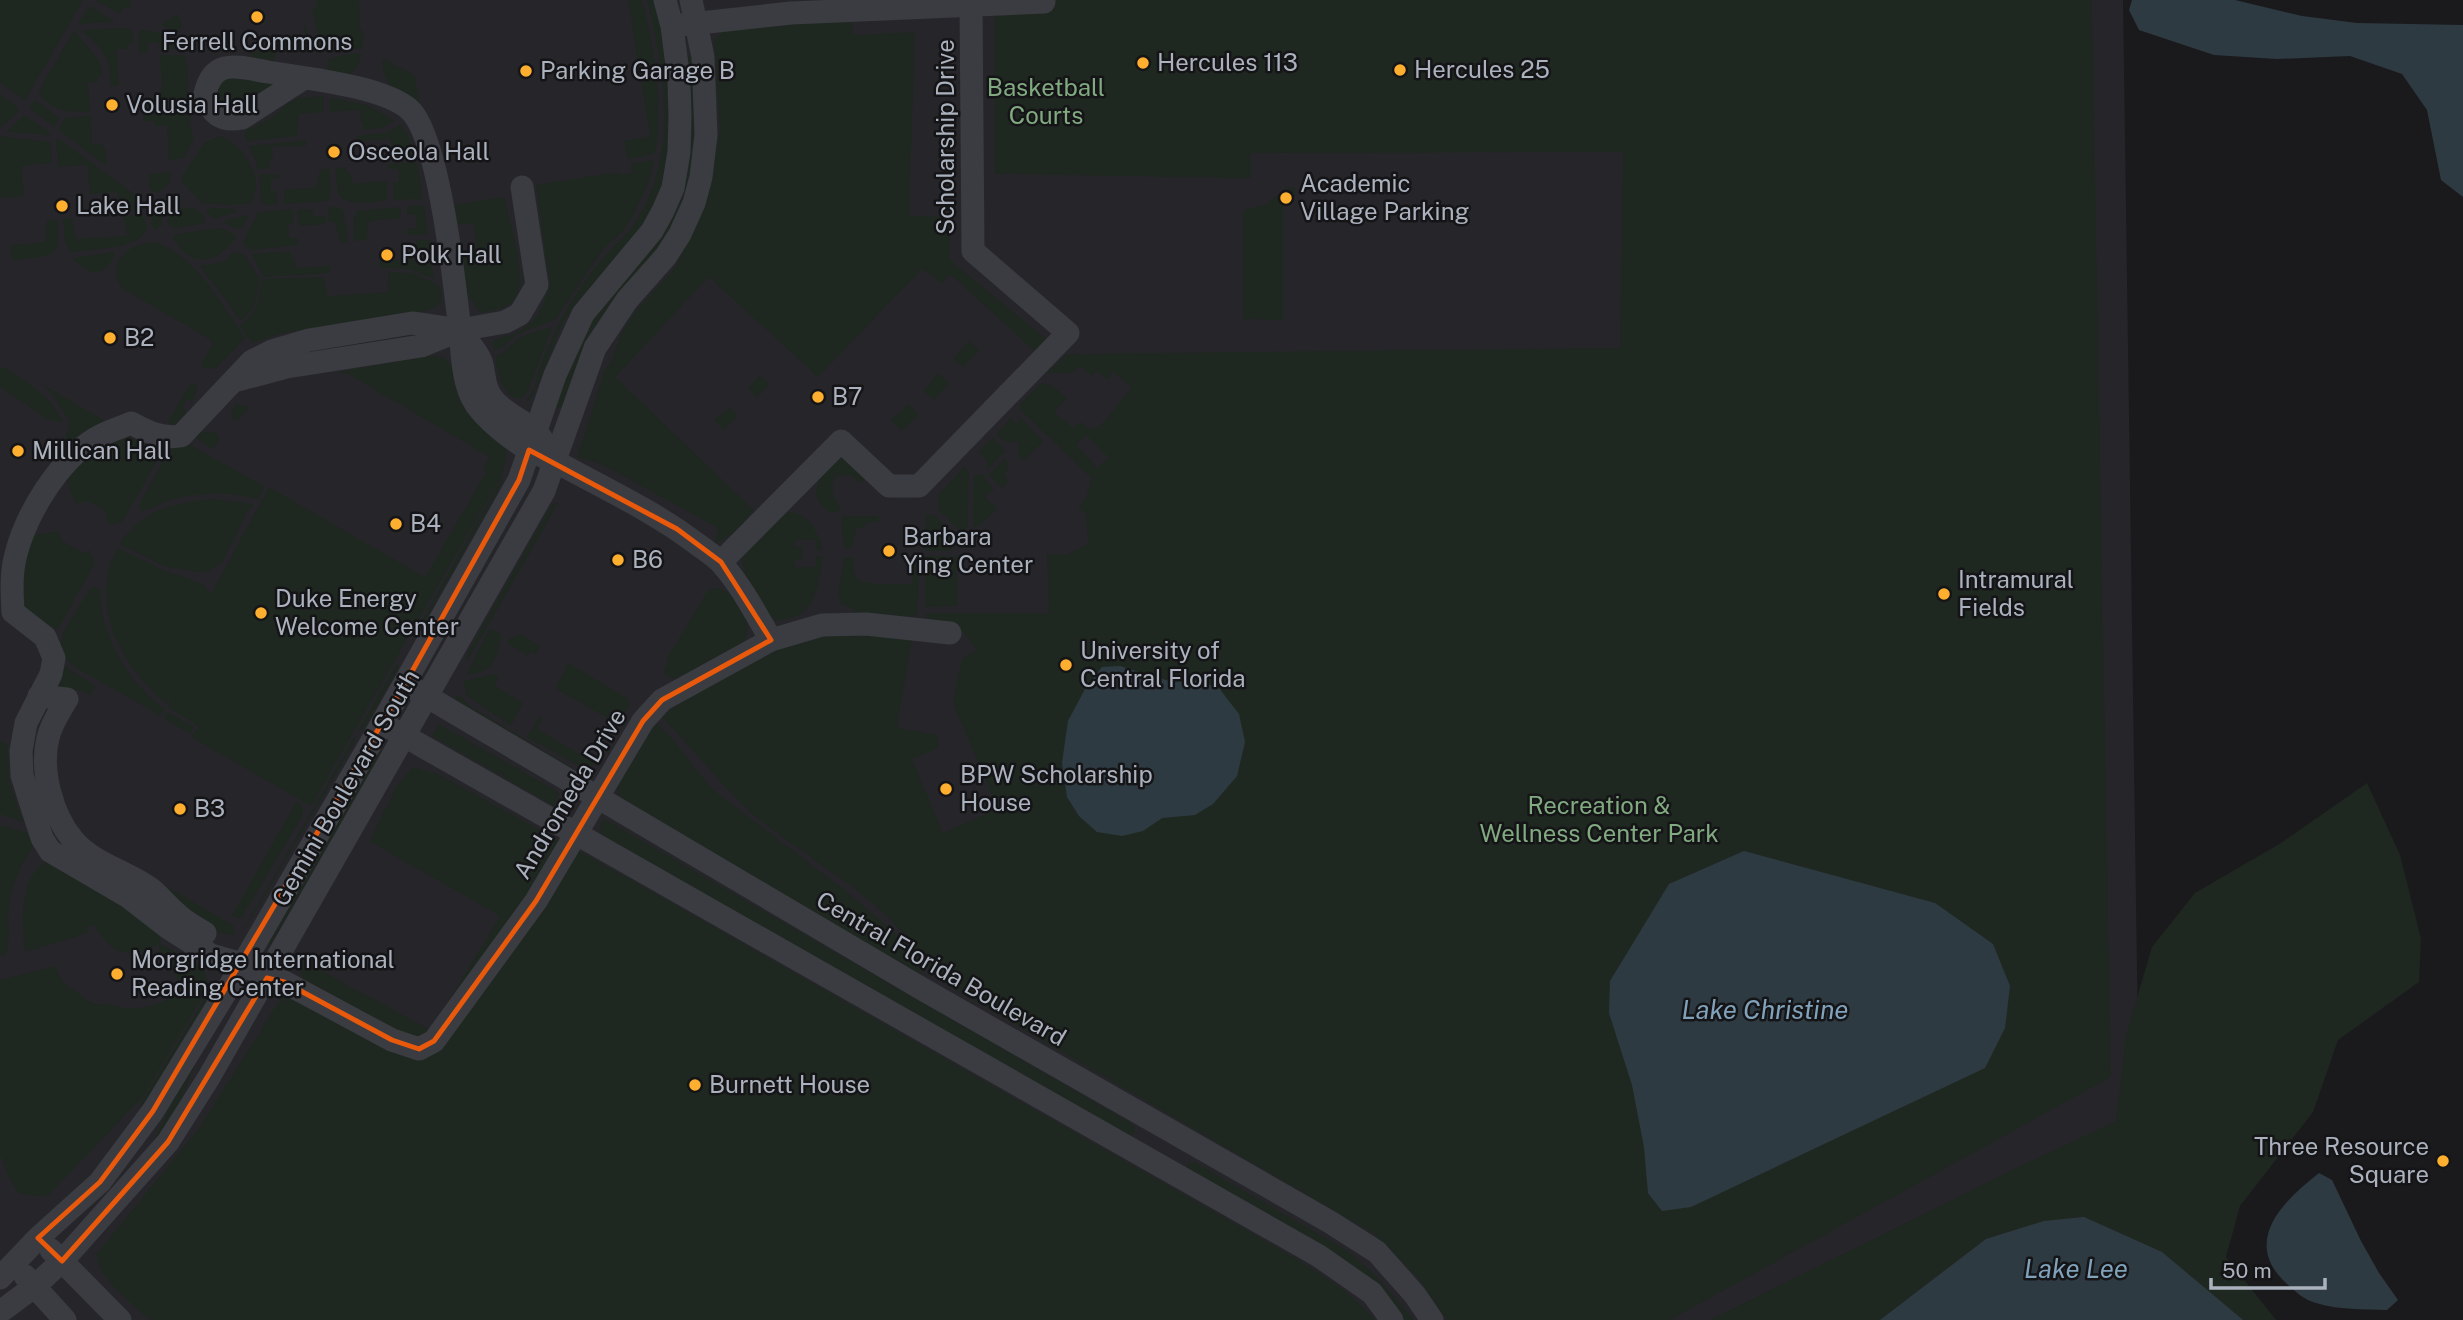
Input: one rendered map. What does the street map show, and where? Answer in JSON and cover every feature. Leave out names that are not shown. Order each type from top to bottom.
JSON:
[{"type":"street","name":"Gemini Boulevard South","points":[[7,1271],[38,1238],[100,1182],[153,1111],[243,964],[519,480],[566,346],[583,314],[652,231],[673,188],[679,152],[679,81],[665,0]]},
{"type":"street","points":[[671,26],[693,11],[792,13],[1044,2]]},
{"type":"street","name":"Scholarship Drive","points":[[720,562],[841,440],[889,486],[919,486],[1068,333],[973,251],[971,5]]},
{"type":"street","name":"Gemini Boulevard South","points":[[0,1312],[62,1261],[168,1142],[267,978],[544,491],[595,348],[627,300],[666,257],[694,202],[701,177],[706,135],[703,58],[693,11]]},
{"type":"street","points":[[304,78],[376,91],[410,111],[427,139],[436,172],[460,330],[480,360],[484,383],[493,399],[556,461],[677,528],[720,562],[746,595],[771,640]]},
{"type":"street","points":[[243,964],[211,955],[167,928],[127,896],[50,850],[42,838],[22,775],[21,751],[26,723],[51,674],[54,659],[45,637],[13,612],[15,557],[27,526],[53,477],[95,439],[131,423],[155,435],[170,438],[181,436],[252,361],[272,351],[309,340],[412,323],[460,330],[505,322],[520,314],[537,285],[522,187]]},
{"type":"street","name":"Andromeda Drive","points":[[243,964],[267,978],[284,982],[392,1040],[419,1049],[435,1041],[536,901],[643,721],[662,700],[771,640],[822,625],[866,624],[950,633]]},
{"type":"street","name":"Central Florida Boulevard","points":[[405,684],[923,990],[1349,1234],[1377,1252],[1415,1295],[1432,1320]]},
{"type":"street","points":[[39,696],[67,699],[48,738],[47,781],[61,820],[74,841],[91,855],[150,889],[184,920],[231,949],[243,964]]},
{"type":"street","points":[[382,723],[1319,1256],[1372,1293],[1392,1320]]},
{"type":"street","points":[[38,1238],[120,1320]]},
{"type":"street","points":[[7,1271],[34,1286],[65,1320]]},
{"type":"highlighted area","points":[[529,450],[677,529],[721,562],[771,640],[662,700],[643,721],[536,901],[434,1041],[419,1049],[392,1040],[284,982],[267,978],[168,1142],[62,1261],[38,1238],[100,1182],[153,1111],[405,684],[519,480]]},
{"type":"shaded area","name":"University of Central Florida","points":[[0,0],[2123,0],[2142,1320],[0,1320]]},
{"type":"green space","points":[[0,0],[82,2],[25,101],[0,82]]},
{"type":"green space","points":[[95,0],[131,0],[131,8],[123,7],[121,14]]},
{"type":"green space","points":[[317,0],[359,0],[360,26],[364,37],[362,49],[316,52],[318,34],[312,9],[317,7]]},
{"type":"green space","points":[[628,0],[642,0],[654,56],[659,113],[656,151],[654,154],[631,159],[627,158],[624,141],[650,136]]},
{"type":"green space","points":[[647,0],[655,0],[666,55],[671,114],[666,172],[658,199],[646,223],[616,261],[583,295],[564,321],[537,388],[528,402],[526,400],[534,387],[559,322],[592,271],[631,228],[646,203],[656,176],[662,147],[663,87]]},
{"type":"green space","name":"Recreation & Wellness Center Park","points":[[1046,0],[2092,0],[2111,1077],[1670,1320],[1447,1320],[1418,1278],[1374,1234],[932,976],[916,950],[876,906],[778,834],[741,803],[661,717],[680,702],[793,637],[856,633],[912,640],[897,727],[939,736],[937,749],[912,759],[943,833],[998,809],[953,703],[962,659],[977,650],[957,627],[928,619],[925,613],[1049,613],[1047,554],[1067,554],[1088,544],[1086,514],[1078,507],[1086,499],[1091,478],[1020,409],[1020,404],[1041,383],[1052,385],[1067,398],[1056,410],[1056,414],[1073,428],[1081,422],[1088,428],[1099,427],[1132,388],[1114,372],[1107,379],[1097,371],[1092,376],[1081,366],[1073,373],[1047,373],[1067,354],[1620,348],[1623,152],[1251,153],[1251,178],[995,174],[995,15]],"holes":[[[1086,435],[1108,457],[1098,468],[1076,445]]]},
{"type":"green space","points":[[88,7],[92,7],[115,22],[78,24]]},
{"type":"green space","points":[[178,14],[182,26],[178,32],[162,26],[162,24]]},
{"type":"green space","points":[[851,20],[854,35],[915,32],[909,216],[950,217],[950,260],[1051,343],[1038,354],[950,274],[942,283],[922,269],[818,377],[709,277],[615,377],[754,510],[736,532],[715,544],[718,528],[603,465],[577,457],[604,372],[621,334],[636,311],[674,269],[690,238],[713,166],[720,129],[714,40],[728,27]]},
{"type":"green space","points":[[304,23],[310,39],[309,51],[282,45],[282,39],[305,36]]},
{"type":"green space","points":[[131,29],[134,43],[127,44],[127,49],[117,49],[119,86],[111,86],[109,67],[104,54],[81,30]]},
{"type":"green space","points":[[74,30],[95,56],[103,76],[98,76],[98,82],[88,83],[90,111],[62,110],[51,105],[39,94]]},
{"type":"green space","points":[[139,30],[170,37],[184,48],[160,51],[159,43],[148,43],[148,53],[139,53]]},
{"type":"green space","points":[[260,49],[276,51],[274,61],[248,56]]},
{"type":"green space","points":[[357,53],[362,55],[356,70],[348,75],[327,72],[329,58]]},
{"type":"green space","points":[[160,55],[184,55],[188,70],[189,103],[142,106],[142,100],[154,99],[154,92],[162,91]]},
{"type":"green space","points":[[686,57],[692,59],[696,132],[691,184],[667,238],[583,351],[562,407],[558,409],[556,400],[586,327],[657,237]]},
{"type":"green space","points":[[384,59],[415,75],[420,109],[389,84],[383,69]]},
{"type":"green space","points":[[230,76],[273,83],[274,86],[239,110],[220,107],[215,87]]},
{"type":"green space","points":[[0,94],[17,107],[18,112],[0,128]]},
{"type":"green space","points":[[324,96],[324,112],[299,114],[297,136],[248,141],[245,137],[245,131],[273,117],[297,98]]},
{"type":"green space","points":[[331,98],[367,105],[395,121],[382,128],[363,130],[360,110],[330,112]]},
{"type":"green space","points":[[35,100],[60,118],[54,127],[29,108]]},
{"type":"green space","points":[[189,111],[193,140],[184,158],[169,160],[167,126],[155,126],[154,121],[144,121],[143,113]]},
{"type":"green space","points":[[25,115],[50,133],[51,135],[5,132]]},
{"type":"green space","points":[[91,115],[92,144],[102,144],[106,151],[106,166],[58,129],[65,118]]},
{"type":"green space","points":[[400,124],[408,135],[415,157],[396,158],[391,139],[357,141],[357,136],[388,132]]},
{"type":"green space","points":[[0,136],[51,142],[52,163],[22,166],[24,196],[0,198]]},
{"type":"green space","points":[[220,136],[237,146],[250,163],[256,183],[251,203],[202,203],[182,183],[181,178],[204,143]]},
{"type":"green space","points":[[59,139],[138,197],[142,202],[140,209],[126,212],[125,203],[119,203],[118,192],[90,194],[87,165],[58,167],[56,140]]},
{"type":"green space","points":[[306,140],[306,146],[272,147],[270,169],[257,169],[249,146]]},
{"type":"green space","points":[[651,160],[654,163],[649,182],[632,218],[622,232],[605,247],[555,320],[517,334],[504,347],[495,350],[492,341],[521,330],[534,320],[548,290],[536,185],[618,172],[619,175],[632,173],[631,164]]},
{"type":"green space","points":[[417,162],[423,199],[394,200],[393,182],[399,182],[398,169],[389,169],[388,164]]},
{"type":"green space","points":[[346,167],[347,173],[351,173],[352,184],[387,181],[387,200],[355,202],[338,195],[335,168]]},
{"type":"green space","points":[[329,168],[331,189],[328,201],[284,204],[284,190],[317,187],[320,170]]},
{"type":"green space","points":[[171,172],[165,187],[155,193],[150,189],[149,174]]},
{"type":"green space","points":[[259,174],[279,175],[279,178],[271,179],[271,191],[276,191],[278,204],[266,205],[261,202]]},
{"type":"green space","points":[[1288,187],[1295,187],[1295,196],[1283,197],[1283,320],[1243,319],[1243,210],[1265,205]]},
{"type":"green space","points":[[505,197],[517,249],[519,290],[508,306],[480,313],[464,287],[461,258],[478,254],[473,223],[456,225],[452,205]]},
{"type":"green space","points":[[424,205],[428,235],[407,235],[407,229],[416,228],[416,215],[407,215],[407,207]]},
{"type":"green space","points":[[171,207],[196,208],[206,223],[175,228],[168,225],[167,217]]},
{"type":"green space","points":[[328,207],[343,209],[348,242],[340,243],[335,222],[329,222]]},
{"type":"green space","points":[[401,207],[401,218],[369,221],[367,240],[354,241],[353,219],[357,211]]},
{"type":"green space","points":[[211,208],[236,209],[237,212],[213,219],[205,211]]},
{"type":"green space","points":[[151,209],[163,210],[162,225],[156,230],[151,226]]},
{"type":"green space","points":[[292,209],[293,224],[288,224],[289,238],[298,238],[298,245],[251,250],[243,243],[258,212]]},
{"type":"green space","points":[[312,209],[313,217],[325,216],[326,224],[301,226],[298,223],[297,210]]},
{"type":"green space","points":[[124,215],[142,216],[147,227],[143,235],[121,246],[70,252],[65,242],[63,219],[72,218],[76,239],[127,236]]},
{"type":"green space","points":[[248,216],[244,226],[238,229],[224,221]]},
{"type":"green space","points":[[57,219],[58,239],[54,252],[12,261],[12,245],[45,242],[47,220]]},
{"type":"green space","points":[[221,228],[236,235],[236,238],[213,258],[204,260],[188,256],[173,239],[176,234]]},
{"type":"green space","points":[[416,240],[429,240],[434,279],[408,269],[379,268],[379,261],[414,259]]},
{"type":"green space","points":[[155,242],[184,258],[196,270],[245,338],[217,368],[206,369],[200,366],[212,345],[211,340],[123,289],[117,280],[115,271],[121,256],[136,246]]},
{"type":"green space","points":[[291,251],[291,258],[295,258],[295,268],[330,266],[330,273],[264,277],[251,254]]},
{"type":"green space","points":[[233,252],[245,255],[260,280],[253,309],[241,321],[200,266],[224,262]]},
{"type":"green space","points":[[115,253],[107,267],[96,272],[84,268],[72,258]]},
{"type":"green space","points":[[388,272],[413,273],[439,285],[442,293],[440,304],[421,312],[282,333],[252,343],[240,326],[255,310],[262,279],[323,277],[328,296],[387,292]]},
{"type":"green space","points":[[552,327],[529,389],[523,397],[515,399],[502,385],[496,355],[519,338]]},
{"type":"green space","points":[[969,341],[979,350],[963,367],[953,358]]},
{"type":"green space","points":[[430,356],[444,357],[450,363],[464,406],[474,421],[503,443],[507,453],[503,473],[311,806],[191,737],[198,726],[168,707],[173,695],[167,704],[150,689],[123,654],[108,613],[106,592],[109,570],[117,548],[163,570],[203,584],[211,594],[269,487],[425,577],[487,471],[483,468],[490,457],[348,374],[337,372]]},
{"type":"green space","points":[[3,367],[45,397],[64,422],[49,420],[0,387],[0,369]]},
{"type":"green space","points":[[938,373],[949,383],[934,400],[923,391]]},
{"type":"green space","points":[[760,375],[770,385],[757,397],[748,388]]},
{"type":"green space","points":[[191,382],[198,387],[193,402],[187,399],[182,408],[187,411],[176,424],[167,423]]},
{"type":"green space","points":[[40,383],[103,421],[66,444],[69,421],[52,394]]},
{"type":"green space","points":[[236,404],[242,407],[248,405],[249,409],[237,420],[233,420],[231,411]]},
{"type":"green space","points":[[909,404],[919,414],[901,431],[891,420]]},
{"type":"green space","points":[[730,407],[738,416],[723,430],[715,420]]},
{"type":"green space","points":[[1017,414],[1044,441],[1024,460],[1018,455],[1018,442],[1004,441],[996,434],[1012,417],[1013,423],[1019,422]]},
{"type":"green space","points":[[211,431],[218,435],[219,441],[211,449],[195,437],[202,432]]},
{"type":"green space","points":[[129,436],[146,446],[161,449],[162,453],[122,522],[108,525],[105,511],[88,501],[76,504],[65,479],[82,460],[121,437]]},
{"type":"green space","points":[[993,437],[1006,451],[987,470],[987,460],[977,453]]},
{"type":"green space","points":[[187,443],[265,487],[257,500],[226,494],[194,495],[173,499],[142,511],[139,508],[142,498],[167,454],[173,448]]},
{"type":"green space","points":[[839,457],[846,459],[866,480],[860,482],[849,475],[836,476],[832,485],[833,494],[842,510],[831,513],[817,498],[817,484]]},
{"type":"green space","points":[[1004,459],[1009,468],[1004,473],[1008,482],[1002,488],[988,475]]},
{"type":"green space","points":[[965,466],[969,473],[968,525],[960,531],[938,509],[937,496]]},
{"type":"green space","points":[[982,474],[994,490],[986,497],[997,509],[978,527],[973,527],[974,476]]},
{"type":"green space","points":[[502,477],[504,480],[420,630],[416,631]]},
{"type":"green space","points":[[213,499],[254,504],[246,514],[223,562],[206,573],[163,566],[119,544],[128,532],[149,515],[172,506]]},
{"type":"green space","points":[[558,502],[467,662],[467,654],[552,504]]},
{"type":"green space","points":[[787,512],[807,519],[815,530],[823,551],[816,550],[816,540],[795,540],[795,546],[802,547],[802,560],[795,560],[795,567],[816,567],[816,556],[823,556],[817,590],[809,607],[792,618],[778,621],[765,611],[753,592],[743,562],[744,555]]},
{"type":"green space","points":[[926,515],[934,515],[956,537],[951,551],[926,551]]},
{"type":"green space","points":[[842,516],[879,516],[878,522],[868,522],[856,529],[852,549],[845,549]]},
{"type":"green space","points":[[60,531],[62,541],[83,553],[90,550],[95,563],[58,630],[24,613],[21,583],[33,535]]},
{"type":"green space","points":[[925,556],[957,556],[957,606],[925,607]]},
{"type":"green space","points":[[844,558],[853,558],[855,574],[859,580],[887,584],[912,583],[913,561],[920,559],[916,617],[853,612],[854,609],[841,604],[838,593]]},
{"type":"green space","points":[[94,586],[100,591],[105,625],[119,657],[139,686],[165,709],[161,716],[70,664],[64,654],[61,644],[64,632]]},
{"type":"green space","points":[[714,588],[729,594],[741,608],[747,625],[745,641],[676,679],[666,676],[664,672],[669,655],[708,590]]},
{"type":"green space","points":[[489,629],[501,636],[495,659],[483,671],[466,675]]},
{"type":"green space","points":[[517,635],[524,636],[540,647],[536,654],[530,652],[528,656],[507,643]]},
{"type":"green space","points":[[397,663],[399,667],[363,730],[358,730]]},
{"type":"green space","points":[[568,663],[627,698],[629,706],[614,732],[610,733],[614,722],[555,688]]},
{"type":"green space","points":[[62,667],[67,667],[96,686],[90,695],[83,691],[53,687]]},
{"type":"green space","points":[[493,674],[499,677],[494,685],[523,703],[511,726],[466,695],[464,681]]},
{"type":"green space","points":[[458,694],[470,706],[574,769],[570,772],[459,704],[455,697]]},
{"type":"green space","points":[[168,712],[194,727],[190,734],[164,718]]},
{"type":"green space","points":[[539,717],[542,719],[537,729],[592,761],[600,751],[597,761],[581,767],[527,737]]},
{"type":"green space","points":[[656,723],[712,789],[850,894],[898,936],[911,950],[922,975],[624,802],[617,791],[619,780]]},
{"type":"green space","points":[[439,724],[560,793],[554,806],[432,736]]},
{"type":"green space","points":[[355,736],[356,740],[245,929],[244,928]]},
{"type":"green space","points":[[0,740],[8,745],[9,779],[23,822],[0,814]]},
{"type":"green space","points":[[377,749],[383,753],[270,945],[266,942]]},
{"type":"green space","points":[[413,767],[440,775],[626,877],[1281,1250],[1343,1290],[1375,1320],[149,1320],[110,1282],[96,1255],[199,1128],[283,995],[301,979],[303,961],[431,1030],[500,916],[369,841],[397,785]]},
{"type":"green space","points":[[2367,783],[2400,855],[2421,939],[2419,982],[2338,1040],[2313,1112],[2240,1206],[2226,1257],[2276,1320],[1710,1320],[2116,1121],[2126,1035],[2152,947],[2195,893],[2281,843]]},
{"type":"green space","points":[[296,802],[303,806],[303,815],[241,919],[232,916]]},
{"type":"green space","points":[[606,820],[1131,1123],[1135,1132],[1132,1135],[1124,1134],[603,836],[599,831],[601,822]]},
{"type":"green space","points":[[0,825],[28,833],[33,846],[12,890],[5,956],[0,955]]},
{"type":"green space","points":[[94,845],[233,925],[234,934],[225,935],[209,927]]},
{"type":"green space","points":[[45,862],[71,871],[137,917],[161,936],[160,944],[199,966],[204,972],[208,988],[143,1097],[47,1197],[19,1194],[0,1155],[0,980],[55,966],[64,983],[93,1004],[126,1008],[150,1006],[186,991],[159,951],[159,944],[137,953],[123,952],[110,945],[94,926],[87,927],[88,933],[25,952],[23,917],[26,891],[30,879]]},
{"type":"green space","points":[[210,980],[214,983],[208,998],[185,1040],[154,1091],[138,1108],[206,996]]},
{"type":"green space","points":[[197,1060],[177,1109],[151,1146],[174,1099]]},
{"type":"green space","points":[[1194,1162],[1348,1251],[1376,1276],[1414,1320],[1405,1320],[1397,1310],[1187,1168],[1188,1163]]},
{"type":"water","points":[[2132,0],[2235,0],[2302,16],[2357,23],[2463,25],[2463,197],[2441,180],[2427,110],[2402,74],[2350,56],[2277,59],[2214,55],[2139,30],[2129,10]]},
{"type":"water","points":[[1120,666],[1169,681],[1189,679],[1218,687],[1239,714],[1245,742],[1237,776],[1213,804],[1195,815],[1162,818],[1143,831],[1122,836],[1097,832],[1079,816],[1067,797],[1062,763],[1068,721],[1085,689],[1102,667]]},
{"type":"water","name":"Lake Christine","points":[[1744,851],[1935,903],[1993,944],[2010,986],[2005,1028],[1985,1068],[1691,1207],[1662,1211],[1648,1193],[1644,1147],[1632,1085],[1609,1013],[1610,981],[1669,884]]},
{"type":"water","points":[[2319,1173],[2332,1180],[2361,1241],[2398,1300],[2387,1310],[2342,1308],[2311,1301],[2285,1282],[2273,1267],[2267,1252],[2267,1237],[2272,1223],[2292,1196]]},
{"type":"water","name":"Lake Lee","points":[[2084,1217],[2162,1252],[2243,1320],[1880,1320],[1986,1239],[2044,1221]]},
{"type":"place","name":"Ferrell Commons","points":[[257,17]]},
{"type":"place","name":"Hercules 113","points":[[1143,63]]},
{"type":"place","name":"Hercules 25","points":[[1400,70]]},
{"type":"place","name":"Parking Garage B","points":[[526,71]]},
{"type":"place","name":"Volusia Hall","points":[[112,105]]},
{"type":"place","name":"Osceola Hall","points":[[334,152]]},
{"type":"place","name":"Academic Village Parking","points":[[1286,198]]},
{"type":"place","name":"Lake Hall","points":[[62,206]]},
{"type":"place","name":"Polk Hall","points":[[387,255]]},
{"type":"place","name":"B2","points":[[110,338]]},
{"type":"place","name":"B7","points":[[818,397]]},
{"type":"place","name":"Millican Hall","points":[[18,451]]},
{"type":"place","name":"B4","points":[[396,524]]},
{"type":"place","name":"Barbara Ying Center","points":[[889,551]]},
{"type":"place","name":"B6","points":[[618,560]]},
{"type":"place","name":"Intramural Fields","points":[[1944,594]]},
{"type":"place","name":"Duke Energy Welcome Center","points":[[261,613]]},
{"type":"place","name":"University of Central Florida","points":[[1066,665]]},
{"type":"place","name":"BPW Scholarship House","points":[[946,789]]},
{"type":"place","name":"B3","points":[[180,809]]},
{"type":"place","name":"Morgridge International Reading Center","points":[[117,974]]},
{"type":"place","name":"Burnett House","points":[[695,1085]]},
{"type":"place","name":"Three Resource Square","points":[[2443,1161]]},
{"type":"park label","name":"Basketball Courts","points":[[1046,102]]}]
